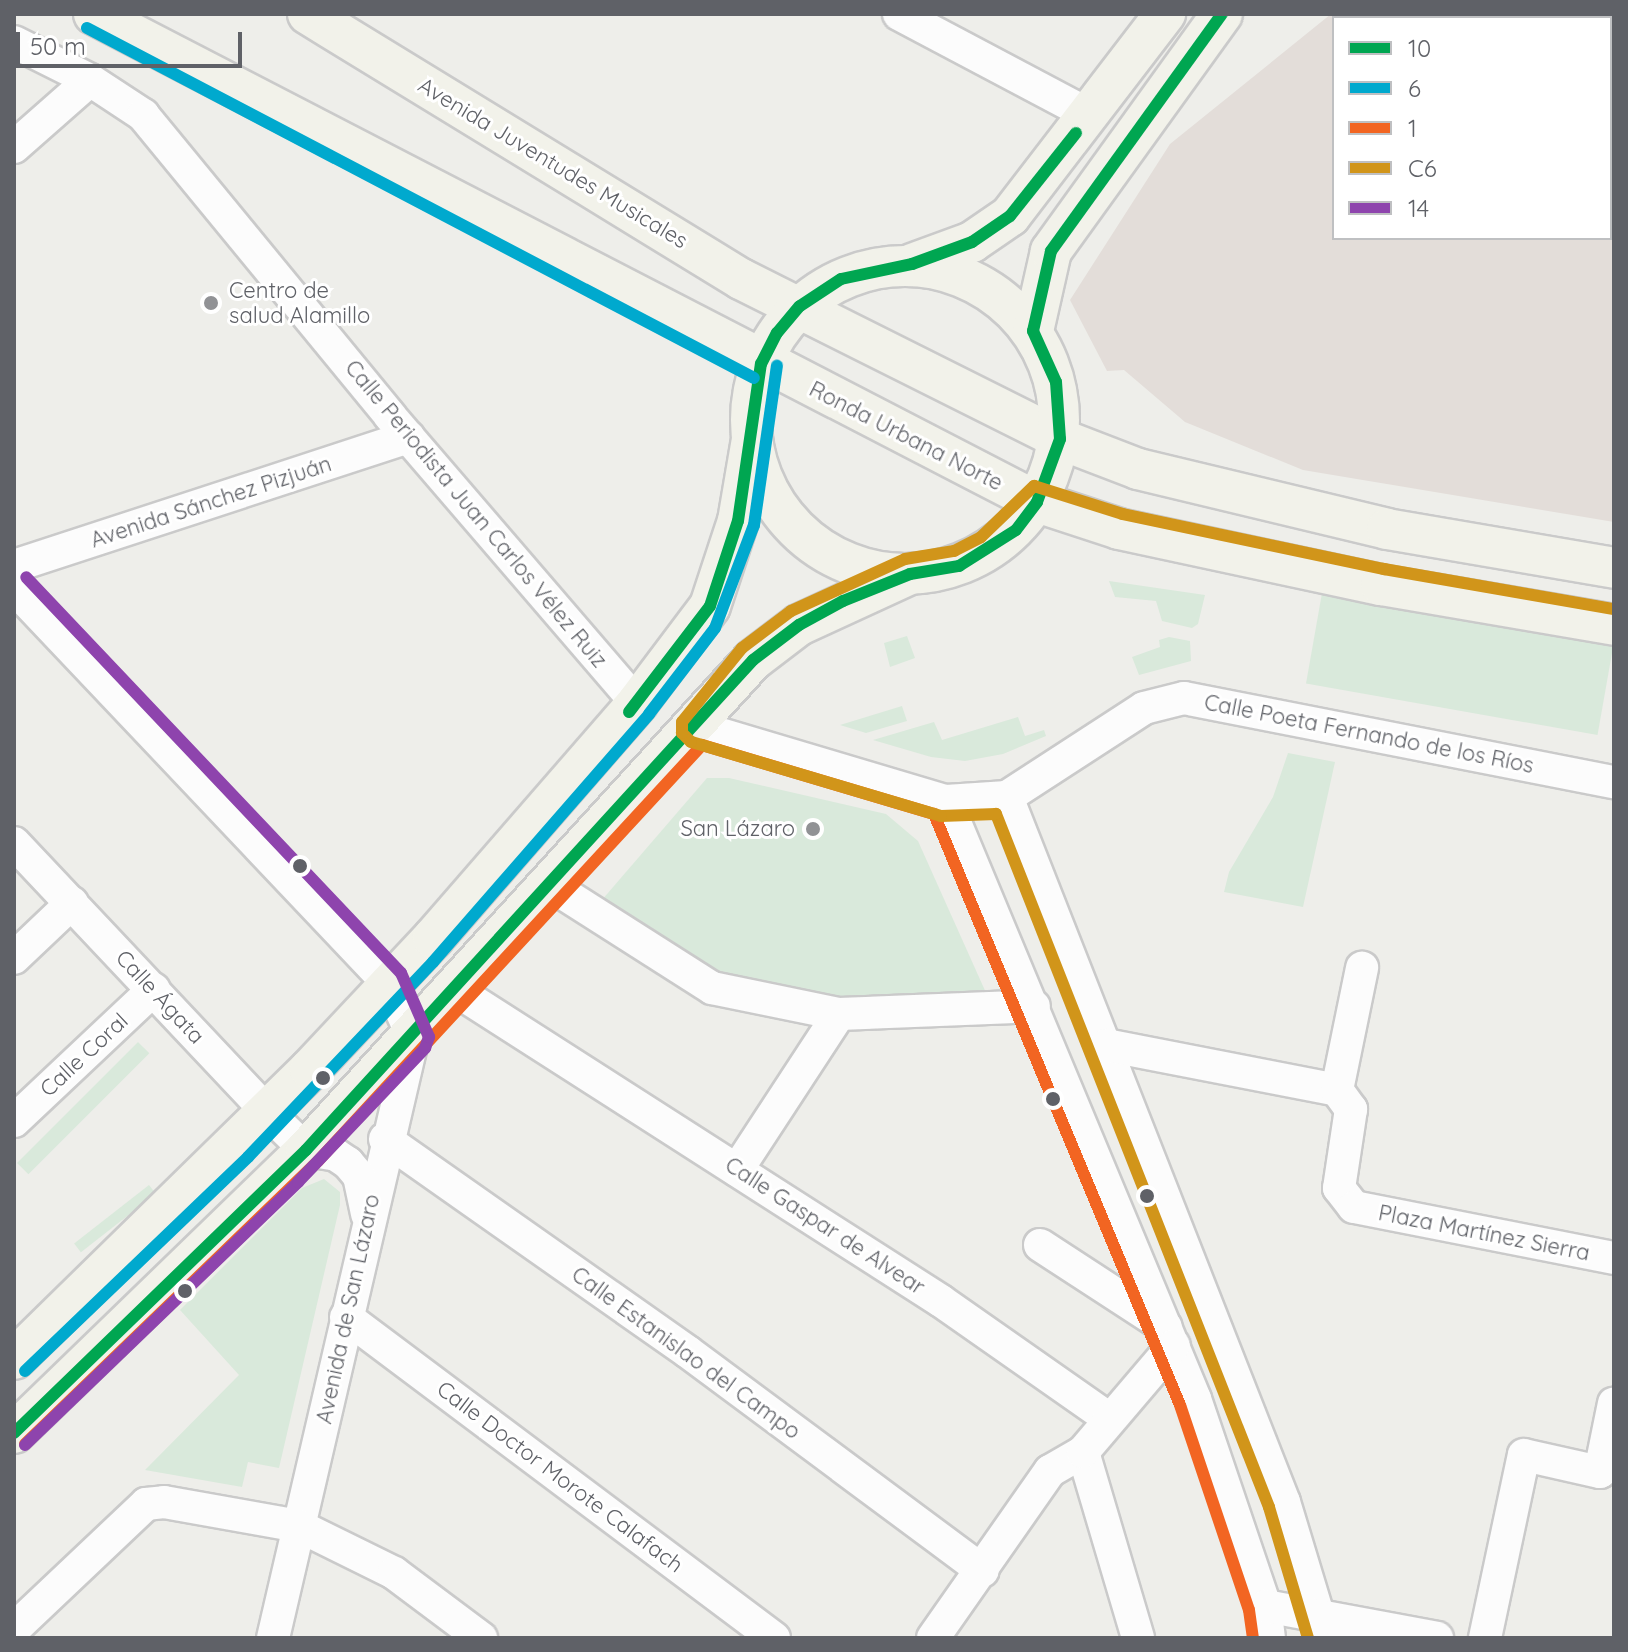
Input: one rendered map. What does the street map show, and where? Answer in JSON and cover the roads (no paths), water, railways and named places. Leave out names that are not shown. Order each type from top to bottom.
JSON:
[{"type":"main road","points":[[94,14],[761,364]]},
{"type":"main road","name":"Avenida Juventudes Musicales","points":[[308,14],[741,279],[800,306]]},
{"type":"main road","points":[[910,574],[856,567],[823,551],[795,529],[773,500],[752,439],[750,415],[761,364],[777,333],[800,306],[841,279],[912,264],[972,242],[1010,216],[1165,14]]},
{"type":"main road","points":[[1033,331],[1051,251],[1222,14]]},
{"type":"main road","points":[[14,1433],[306,1150],[697,727],[747,666],[799,625],[910,574],[959,566],[990,551],[1016,530],[1037,502],[1060,439],[1056,382],[1033,331],[991,291],[948,272],[912,264]]},
{"type":"main road","points":[[800,306],[1060,439],[1138,469],[1371,525],[1614,568]]},
{"type":"main road","name":"Ronda Urbana Norte","points":[[761,364],[1037,502],[1119,529],[1381,585],[1614,625]]},
{"type":"main road","points":[[14,1359],[268,1113],[389,984],[637,703],[710,606],[738,521],[752,439]]},
{"type":"street","points":[[899,14],[1090,115]]},
{"type":"street","points":[[14,42],[90,80],[14,147]]},
{"type":"street","name":"Calle Periodista Juan Carlos Vélez Ruiz","points":[[90,80],[143,115],[408,437],[637,703]]},
{"type":"street","name":"Avenida Sánchez Pizjuán","points":[[14,566],[408,437]]},
{"type":"street","points":[[14,588],[389,984],[413,1037]]},
{"type":"street","name":"Calle Poeta Fernando de los Ríos","points":[[1007,797],[1144,708],[1184,698],[1614,782]]},
{"type":"street","points":[[697,727],[946,801],[1007,797],[1279,1487],[1323,1627]]},
{"type":"street","points":[[946,801],[1170,1336],[1265,1606],[1269,1638]]},
{"type":"street","name":"Calle Ágata","points":[[14,843],[306,1150]]},
{"type":"street","points":[[552,886],[712,988],[839,1014],[1034,1006]]},
{"type":"street","points":[[14,958],[72,903]]},
{"type":"street","points":[[1106,1045],[1337,1090],[1362,968]]},
{"type":"street","name":"Calle Coral","points":[[14,1121],[154,989]]},
{"type":"street","name":"Calle Gaspar de Alvear","points":[[454,989],[955,1310],[1108,1418]]},
{"type":"street","points":[[737,1170],[839,1014]]},
{"type":"street","name":"Avenida de San Lázaro","points":[[273,1638],[385,1139],[413,1037]]},
{"type":"street","name":"Plaza Martínez Sierra","points":[[1337,1090],[1351,1109],[1339,1188],[1354,1207],[1614,1258]]},
{"type":"street","name":"Calle Estanislao del Campo","points":[[385,1139],[688,1352],[983,1571]]},
{"type":"street","points":[[306,1150],[336,1155],[348,1163],[366,1196],[367,1223]]},
{"type":"street","points":[[1040,1245],[1170,1336]]},
{"type":"street","name":"Calle Doctor Morote Calafach","points":[[346,1317],[774,1638]]},
{"type":"street","points":[[933,1638],[983,1571],[1050,1471],[1083,1452],[1170,1336]]},
{"type":"street","points":[[1485,1638],[1524,1455],[1600,1472],[1614,1403]]},
{"type":"street","points":[[1083,1452],[1138,1638]]},
{"type":"street","points":[[14,1629],[146,1504],[164,1502],[299,1526],[394,1573],[481,1638]]},
{"type":"street","points":[[1265,1606],[1323,1627],[1437,1638]]},
{"type":"place","name":"Centro de salud Alamillo","points":[[211,303]]},
{"type":"place","name":"San Lázaro","points":[[813,829]]}]
